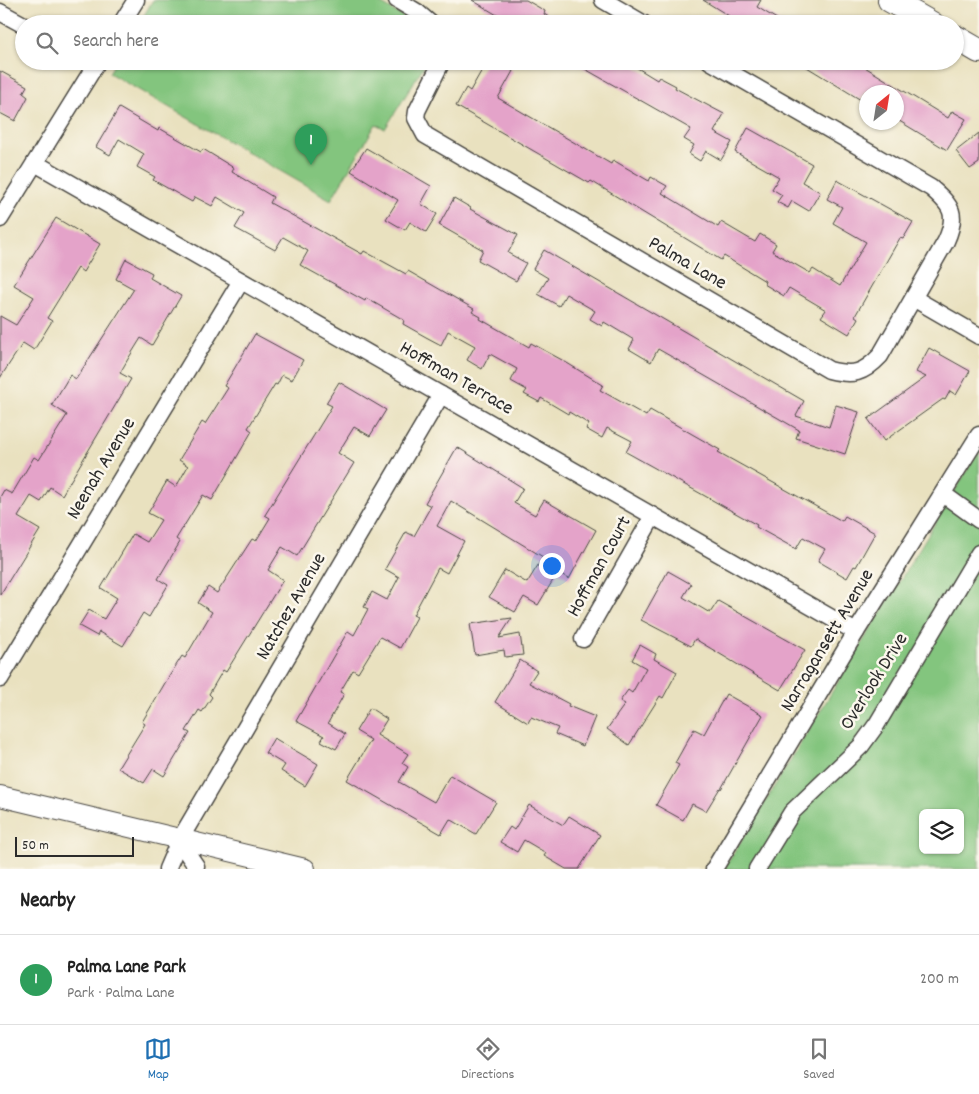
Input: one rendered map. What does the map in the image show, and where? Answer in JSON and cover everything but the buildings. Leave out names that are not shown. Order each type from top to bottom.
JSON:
[{"type":"main road","points":[[890,0],[916,15]]},
{"type":"main road","points":[[964,42],[979,51]]},
{"type":"street","points":[[127,15],[136,0]]},
{"type":"street","points":[[397,0],[418,15]]},
{"type":"street","points":[[603,0],[629,15]]},
{"type":"street","points":[[0,12],[15,20]]},
{"type":"street","points":[[0,219],[89,70]]},
{"type":"street","name":"Palma Lane","points":[[437,70],[417,110],[416,118],[425,135],[829,370],[844,374],[857,373],[870,367],[880,356],[915,299],[953,226],[953,212],[944,199],[931,188],[726,70]]},
{"type":"street","name":"Hoffman Terrace","points":[[35,163],[856,632]]},
{"type":"street","name":"Neenah Avenue","points":[[0,679],[241,281]]},
{"type":"street","points":[[915,299],[979,336]]},
{"type":"street","name":"Natchez Avenue","points":[[167,869],[179,841],[441,395]]},
{"type":"street","name":"Narragansett Avenue","points":[[714,869],[856,632],[979,435]]},
{"type":"street","points":[[943,494],[979,520]]},
{"type":"street","name":"Hoffman Court","points":[[584,639],[653,516]]},
{"type":"street","name":"Overlook Drive","points":[[757,869],[792,812],[861,746],[877,724],[979,553]]},
{"type":"street","points":[[0,796],[179,841],[305,869]]},
{"type":"street","points":[[179,841],[196,866],[195,869]]},
{"type":"green space","points":[[153,0],[375,0],[401,15],[144,15]]},
{"type":"green space","points":[[111,70],[421,70],[385,129],[376,124],[331,200],[109,73]]},
{"type":"green space","points":[[979,451],[979,869],[724,869]]},
{"type":"place","name":"Palma Lane Park","points":[[311,165]]}]
